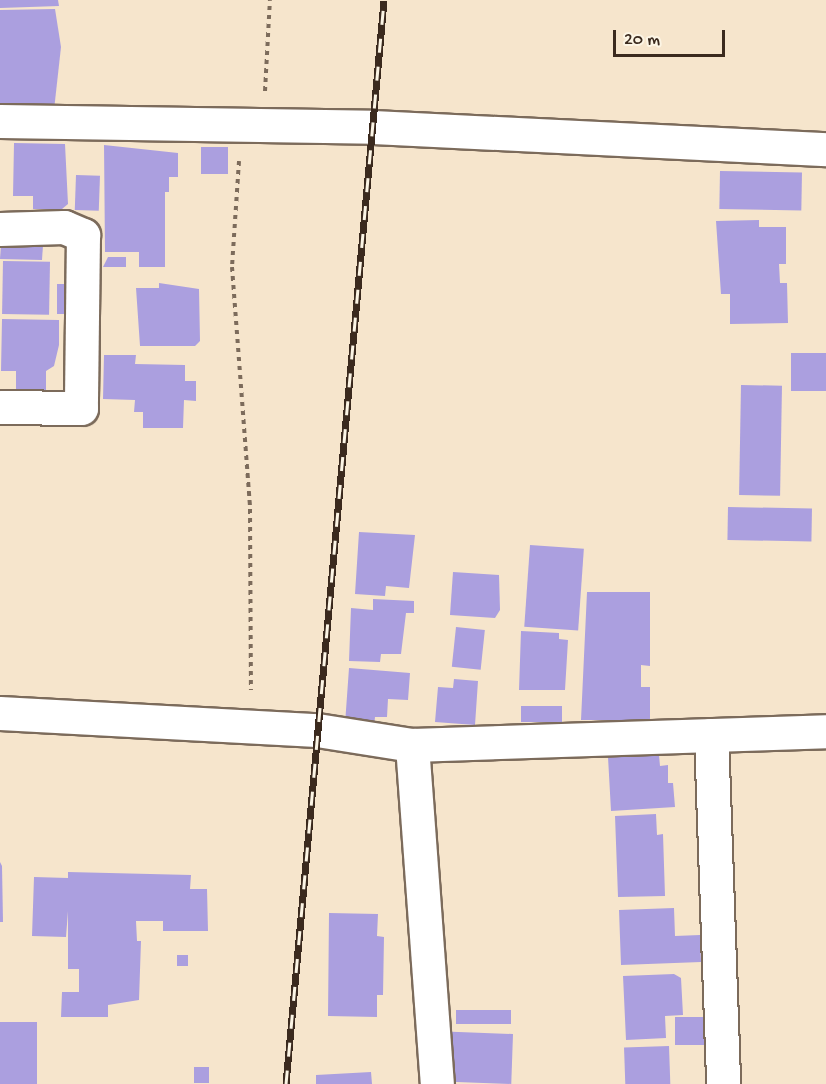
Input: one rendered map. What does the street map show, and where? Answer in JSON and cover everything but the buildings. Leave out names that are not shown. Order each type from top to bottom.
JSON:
[{"type":"street","points":[[0,121],[252,125],[826,149]]},
{"type":"street","points":[[0,229],[64,227],[83,235],[81,408],[0,407]]},
{"type":"street","points":[[0,713],[251,726],[412,745],[826,731]]},
{"type":"street","points":[[711,735],[723,1084]]},
{"type":"street","points":[[412,745],[437,1084]]},
{"type":"path","points":[[251,726],[250,509],[232,267],[270,0]]},
{"type":"railway","points":[[286,1084],[384,0]]}]
